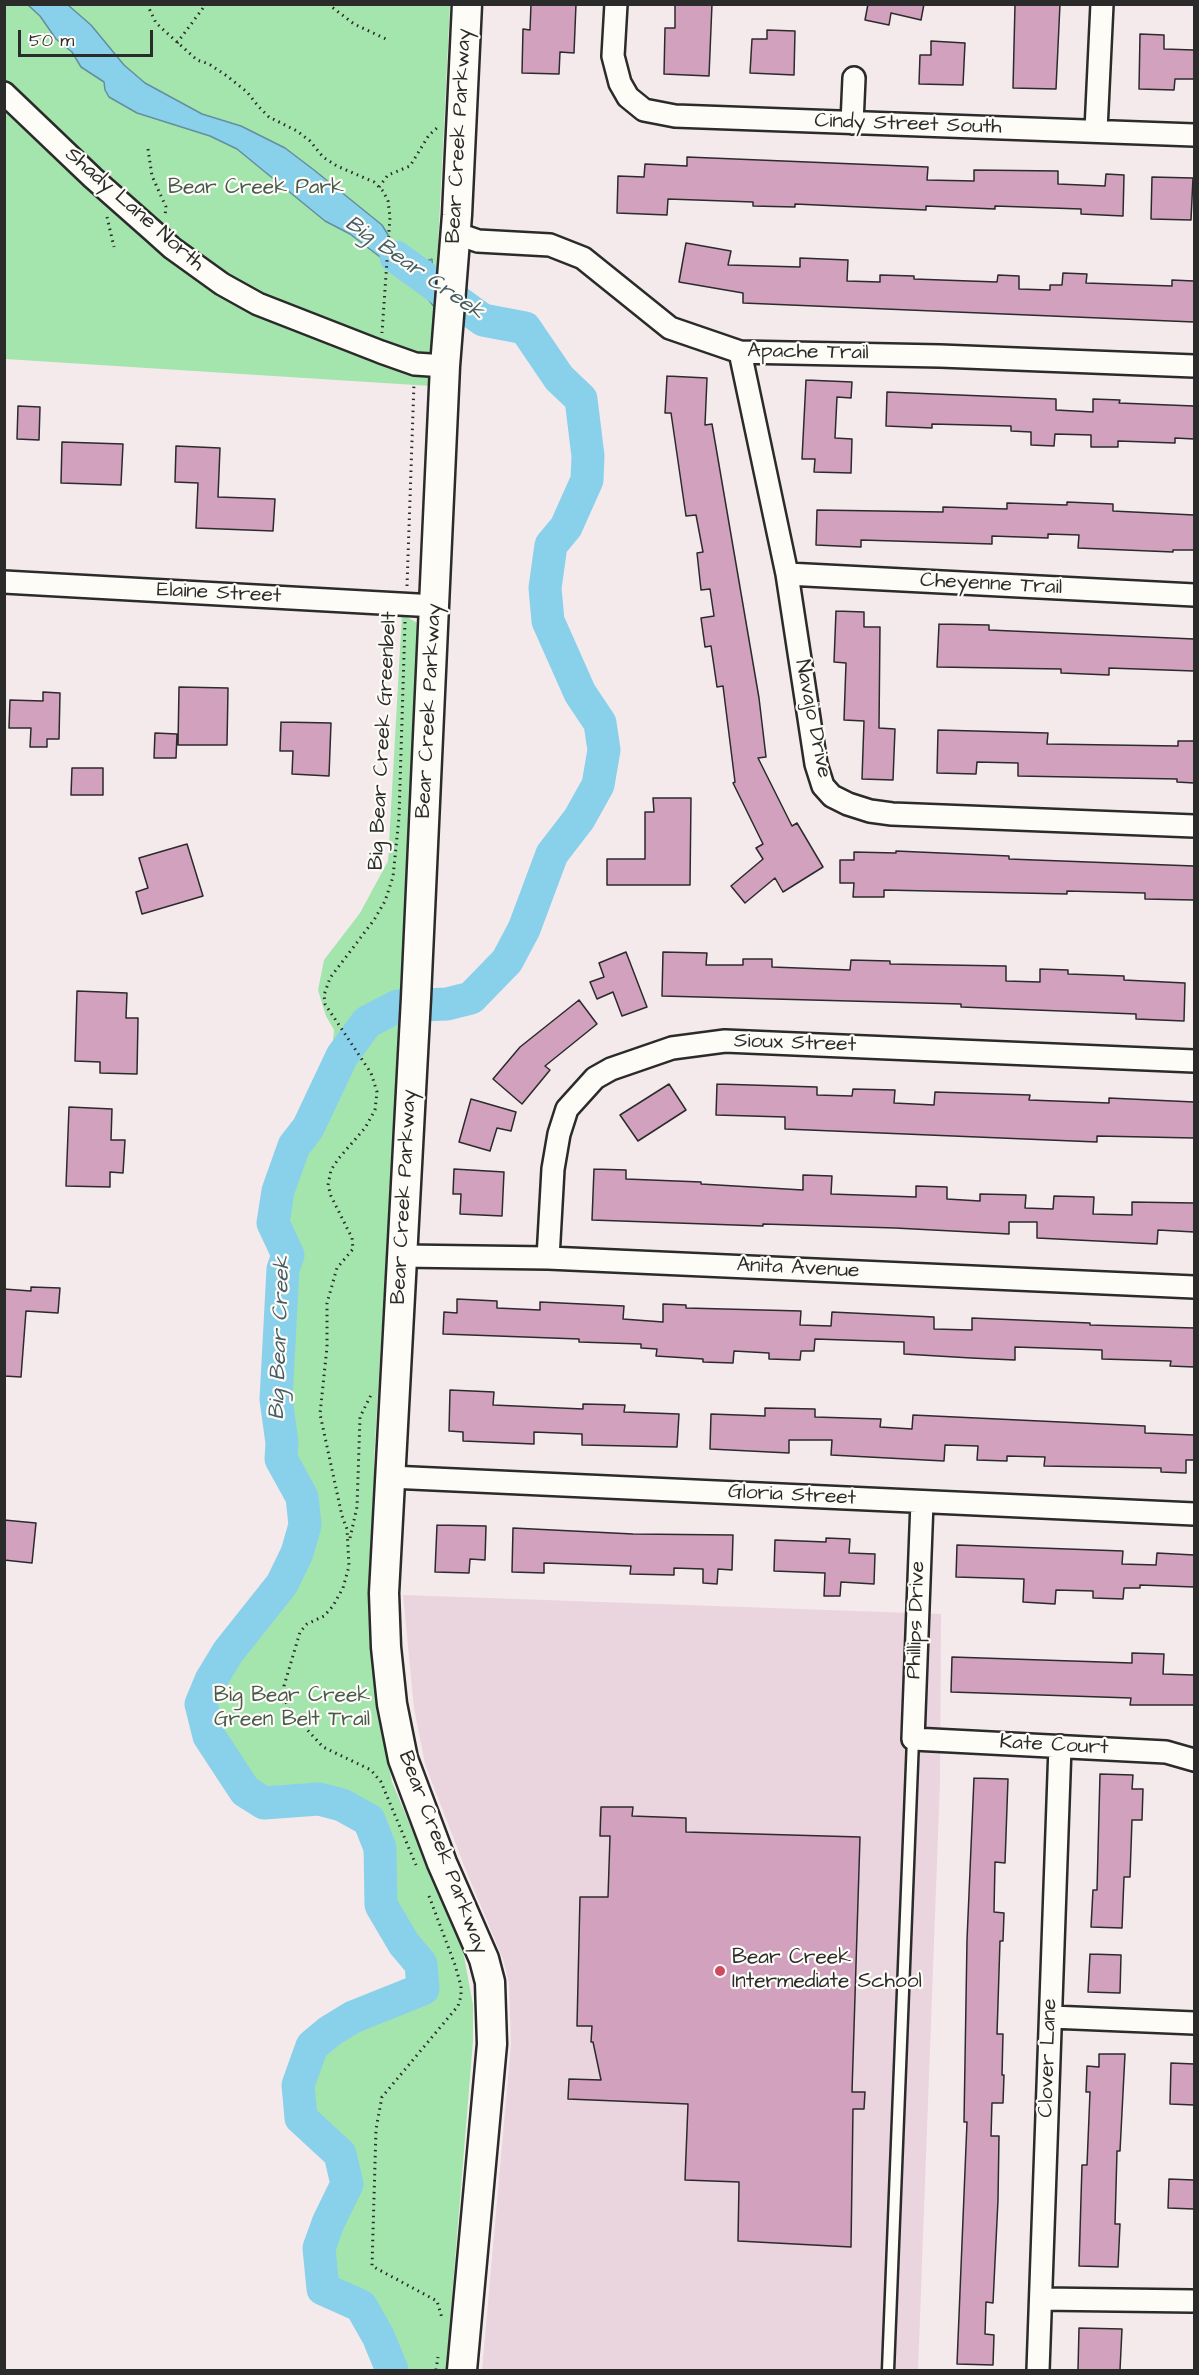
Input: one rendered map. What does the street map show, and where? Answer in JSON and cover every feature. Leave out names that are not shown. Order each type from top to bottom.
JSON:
[{"type":"main road","name":"Bear Creek Parkway","points":[[462,2370],[492,2044],[490,1982],[484,1959],[442,1863],[403,1759],[392,1704],[386,1647],[384,1593],[420,927],[445,366],[468,4]]},
{"type":"street","name":"Cindy Street South","points":[[616,4],[613,56],[620,83],[628,97],[644,110],[675,116],[1194,135]]},
{"type":"street","points":[[1096,130],[1102,4]]},
{"type":"street","points":[[852,123],[854,78]]},
{"type":"street","name":"Shady Lane North","points":[[4,93],[114,197],[172,248],[222,284],[258,304],[415,364],[445,366]]},
{"type":"street","name":"Apache Trail","points":[[455,233],[478,241],[550,245],[583,258],[670,328],[740,352],[940,356],[1194,366]]},
{"type":"street","name":"Navajo Drive","points":[[740,352],[788,574],[816,764],[823,786],[832,795],[848,804],[870,811],[892,814],[1194,826]]},
{"type":"street","name":"Cheyenne Trail","points":[[788,574],[1194,595]]},
{"type":"street","name":"Elaine Street","points":[[4,582],[435,606]]},
{"type":"street","name":"Sioux Street","points":[[548,1258],[552,1169],[567,1109],[595,1078],[611,1069],[672,1048],[725,1041],[1194,1061]]},
{"type":"street","name":"Anita Avenue","points":[[402,1256],[548,1258],[1194,1287]]},
{"type":"street","name":"Gloria Street","points":[[390,1477],[1194,1514]]},
{"type":"street","name":"Phillips Drive","points":[[913,1739],[922,1502]]},
{"type":"street","name":"Kate Court","points":[[913,1739],[1166,1752],[1194,1760]]},
{"type":"street","name":"Clover Lane","points":[[1038,2370],[1060,1746]]},
{"type":"street","points":[[1051,2017],[1194,2023]]},
{"type":"street","points":[[1041,2299],[1192,2301]]},
{"type":"lane","points":[[888,2370],[913,1739]]},
{"type":"path","points":[[147,4],[156,23],[177,43],[197,60],[209,64],[247,92],[269,117],[297,131],[330,162],[352,174],[374,182],[379,187],[388,201],[390,217],[382,337]]},
{"type":"path","points":[[177,43],[206,4]]},
{"type":"path","points":[[328,4],[354,24],[386,39]]},
{"type":"path","points":[[379,187],[388,175],[410,166],[429,135],[445,124]]},
{"type":"path","points":[[148,149],[152,176],[166,212],[153,231]]},
{"type":"path","points":[[114,197],[106,211],[114,247]]},
{"type":"path","name":"Big Bear Creek Greenbelt","points":[[415,364],[399,817],[393,877],[385,901],[374,920],[325,987],[325,1004],[366,1065],[377,1092],[375,1110],[365,1128],[331,1170],[328,1185],[331,1196],[352,1238],[353,1249],[337,1268],[327,1303],[327,1347],[320,1414],[349,1540],[349,1566],[343,1588],[333,1606],[324,1616],[307,1624],[300,1632],[284,1686],[285,1700],[290,1711],[323,1747],[371,1770],[381,1782],[417,1868]]},
{"type":"path","points":[[349,1540],[357,1507],[360,1417],[366,1402],[377,1388]]},
{"type":"path","points":[[426,1890],[455,1965],[461,1986],[461,1996],[458,2006],[382,2097],[376,2129],[372,2266],[437,2301],[442,2320]]},
{"type":"path","points":[[436,2370],[439,2349]]},
{"type":"shaded area","name":"Bear Creek Intermediate School","points":[[403,1595],[941,1614],[940,1781],[918,2370],[482,2370],[511,2044],[509,1983],[503,1959],[425,1764],[414,1708]]},
{"type":"green space","name":"Bear Creek Park","points":[[4,5],[450,5],[431,386],[5,359]]},
{"type":"green space","name":"Big Bear Creek Green Belt Trail","points":[[402,614],[419,624],[402,995],[374,1459],[375,1699],[392,1782],[463,1951],[473,2005],[473,2041],[446,2370],[392,2370],[361,2306],[323,2289],[319,2248],[347,2184],[340,2154],[301,2118],[298,2085],[312,2046],[330,2031],[353,2017],[423,1989],[420,1964],[404,1944],[381,1905],[380,1848],[369,1820],[342,1805],[319,1799],[264,1803],[245,1791],[209,1736],[201,1704],[211,1680],[228,1652],[282,1584],[297,1553],[305,1525],[302,1497],[281,1459],[276,1399],[283,1269],[288,1255],[273,1223],[278,1191],[286,1167],[330,1074],[334,1030],[326,1016],[318,990],[324,960],[360,913],[388,861]]},
{"type":"water","points":[[28,5],[68,5],[91,25],[124,65],[145,83],[202,114],[241,126],[285,148],[382,225],[390,238],[413,258],[424,262],[432,259],[435,308],[418,286],[350,234],[325,221],[237,149],[210,136],[137,113],[109,97],[104,82],[81,67],[72,52],[56,39],[40,16]]},
{"type":"building","points":[[531,4],[576,4],[574,53],[560,52],[559,74],[522,73],[523,29],[530,30]]},
{"type":"building","points":[[675,4],[712,4],[709,76],[664,74],[665,28],[675,28]]},
{"type":"building","points":[[868,4],[924,4],[921,20],[891,13],[889,25],[865,20]]},
{"type":"building","points":[[1015,4],[1060,4],[1056,89],[1013,88]]},
{"type":"building","points":[[767,30],[795,31],[794,75],[750,73],[752,39],[767,39]]},
{"type":"building","points":[[1140,34],[1164,35],[1164,49],[1194,50],[1194,79],[1175,79],[1174,90],[1139,89]]},
{"type":"building","points":[[931,41],[965,43],[963,85],[919,84],[920,55],[931,55]]},
{"type":"building","points":[[687,157],[928,167],[927,180],[974,181],[974,170],[1058,171],[1058,184],[1105,186],[1106,174],[1124,175],[1123,216],[1081,214],[1081,209],[926,206],[926,210],[795,204],[795,207],[753,206],[753,202],[668,199],[667,215],[617,213],[618,176],[644,177],[645,164],[687,166]]},
{"type":"building","points":[[1152,177],[1193,178],[1191,220],[1151,219]]},
{"type":"building","points":[[686,243],[731,251],[728,265],[800,267],[800,258],[848,260],[847,281],[880,282],[880,275],[914,276],[914,279],[997,282],[998,275],[1019,276],[1019,289],[1050,290],[1050,285],[1062,285],[1063,273],[1087,274],[1086,283],[1172,286],[1172,280],[1194,281],[1194,322],[743,303],[743,293],[679,282]]},
{"type":"building","points":[[667,376],[707,378],[705,425],[712,424],[759,698],[766,757],[758,758],[792,826],[797,823],[823,867],[783,892],[775,878],[745,903],[731,886],[763,859],[756,848],[763,844],[733,783],[735,782],[723,686],[717,687],[711,646],[705,647],[701,618],[714,616],[710,589],[701,590],[697,553],[703,552],[696,515],[686,516],[671,413],[665,413]]},
{"type":"building","points":[[806,380],[852,382],[851,398],[837,397],[835,438],[852,439],[851,473],[814,472],[815,459],[802,459]]},
{"type":"building","points":[[887,392],[1056,399],[1056,410],[1093,412],[1093,399],[1120,400],[1119,403],[1194,406],[1194,439],[1175,438],[1175,443],[1118,441],[1118,447],[1091,447],[1091,435],[1055,434],[1054,446],[1031,445],[1031,432],[1011,431],[1011,426],[932,424],[932,428],[886,426]]},
{"type":"building","points":[[18,406],[40,407],[39,440],[17,439]]},
{"type":"building","points":[[62,442],[123,444],[121,485],[61,483]]},
{"type":"building","points":[[176,446],[220,448],[218,497],[275,499],[273,531],[196,528],[198,483],[175,482]]},
{"type":"building","points":[[1067,502],[1113,504],[1113,511],[1194,515],[1194,550],[1173,550],[1173,552],[1078,548],[1079,535],[1048,534],[1048,538],[992,536],[992,544],[861,540],[861,547],[816,545],[817,510],[943,512],[943,507],[1007,509],[1007,503],[1067,505]]},
{"type":"building","points":[[836,611],[864,612],[864,627],[880,627],[879,728],[895,729],[893,780],[862,779],[864,721],[844,720],[846,663],[834,662]]},
{"type":"building","points":[[939,624],[989,625],[989,630],[1194,639],[1194,671],[1109,668],[1109,675],[1061,673],[1061,669],[937,667]]},
{"type":"building","points":[[179,687],[228,688],[227,745],[178,745]]},
{"type":"building","points":[[43,692],[60,693],[59,739],[47,739],[47,747],[30,747],[31,728],[9,728],[10,700],[43,701]]},
{"type":"building","points":[[281,722],[331,723],[329,776],[292,774],[293,751],[280,751]]},
{"type":"building","points":[[938,730],[1048,733],[1047,744],[1178,746],[1178,741],[1194,741],[1194,783],[1177,782],[1177,779],[1018,776],[1018,763],[977,762],[976,774],[937,773]]},
{"type":"building","points":[[155,733],[177,734],[176,758],[154,758]]},
{"type":"building","points":[[72,768],[103,768],[103,795],[71,795]]},
{"type":"building","points":[[653,798],[691,798],[690,885],[607,885],[607,859],[645,859],[645,812],[654,812]]},
{"type":"building","points":[[187,844],[203,896],[142,914],[136,892],[148,888],[139,858]]},
{"type":"building","points":[[896,851],[1009,856],[1009,859],[1194,866],[1194,900],[1145,899],[1145,893],[1067,891],[1067,894],[884,890],[884,897],[853,897],[854,883],[840,883],[840,860],[854,860],[854,852],[896,853]]},
{"type":"building","points":[[626,952],[647,1007],[622,1016],[613,992],[597,999],[590,982],[604,977],[599,963]]},
{"type":"building","points":[[663,952],[707,953],[706,965],[743,965],[743,959],[772,959],[772,967],[850,970],[851,960],[890,961],[890,964],[1006,966],[1006,981],[1040,982],[1040,969],[1068,970],[1068,974],[1124,976],[1124,980],[1185,983],[1184,1021],[1136,1019],[1136,1014],[961,1007],[961,1004],[662,996]]},
{"type":"building","points":[[77,991],[127,993],[126,1018],[138,1018],[137,1074],[100,1073],[100,1062],[75,1061]]},
{"type":"building","points":[[579,1000],[597,1024],[545,1066],[550,1070],[522,1104],[493,1079],[520,1047]]},
{"type":"building","points":[[669,1084],[686,1110],[638,1141],[620,1115]]},
{"type":"building","points":[[717,1084],[817,1087],[817,1095],[852,1096],[853,1089],[895,1090],[894,1103],[934,1105],[935,1092],[1030,1095],[1029,1100],[1109,1103],[1109,1098],[1194,1102],[1194,1138],[1097,1136],[1097,1142],[785,1129],[785,1117],[716,1115]]},
{"type":"building","points":[[471,1099],[516,1112],[511,1131],[497,1128],[490,1151],[459,1142]]},
{"type":"building","points":[[69,1107],[112,1109],[111,1140],[125,1140],[123,1173],[110,1172],[110,1187],[66,1186]]},
{"type":"building","points":[[454,1169],[504,1172],[502,1216],[460,1214],[461,1194],[453,1194]]},
{"type":"building","points":[[594,1169],[626,1170],[626,1179],[803,1190],[803,1175],[832,1176],[831,1194],[916,1197],[916,1186],[947,1187],[947,1199],[980,1201],[980,1194],[1026,1195],[1025,1208],[1053,1209],[1054,1196],[1094,1197],[1093,1214],[1132,1215],[1132,1202],[1194,1203],[1194,1232],[1158,1230],[1157,1244],[1037,1238],[1037,1222],[1009,1222],[1009,1234],[895,1228],[592,1220]]},
{"type":"building","points":[[31,1287],[60,1288],[58,1313],[26,1311],[21,1377],[4,1376],[4,1289],[31,1291]]},
{"type":"building","points":[[457,1299],[497,1301],[497,1308],[540,1310],[540,1302],[624,1306],[623,1319],[663,1322],[663,1304],[686,1305],[686,1308],[801,1311],[800,1325],[831,1326],[832,1312],[934,1317],[934,1329],[972,1330],[972,1318],[1194,1328],[1194,1367],[1170,1366],[1171,1361],[1102,1359],[1102,1350],[1015,1347],[1015,1360],[904,1354],[904,1342],[815,1339],[814,1351],[801,1351],[800,1360],[769,1359],[769,1353],[734,1351],[733,1363],[703,1362],[703,1359],[656,1356],[657,1349],[641,1348],[641,1344],[579,1342],[579,1339],[443,1334],[444,1312],[457,1313]]},
{"type":"building","points":[[450,1390],[494,1392],[493,1405],[583,1409],[583,1404],[625,1405],[624,1412],[679,1414],[677,1447],[582,1445],[582,1434],[534,1432],[534,1444],[463,1441],[463,1432],[449,1431]]},
{"type":"building","points":[[765,1408],[815,1409],[815,1417],[881,1419],[880,1427],[912,1429],[913,1415],[1145,1426],[1145,1433],[1194,1435],[1194,1460],[1186,1460],[1186,1473],[1161,1472],[1161,1468],[1044,1466],[1045,1457],[1007,1456],[1007,1461],[977,1460],[978,1446],[945,1445],[944,1461],[831,1455],[832,1440],[789,1440],[789,1453],[710,1449],[711,1414],[765,1416]]},
{"type":"building","points":[[4,1520],[36,1523],[32,1563],[4,1560]]},
{"type":"building","points":[[437,1525],[486,1526],[485,1560],[470,1559],[469,1573],[435,1572]]},
{"type":"building","points":[[513,1528],[633,1534],[733,1535],[732,1570],[718,1569],[717,1584],[703,1583],[703,1569],[674,1568],[674,1575],[630,1574],[631,1566],[544,1563],[544,1573],[512,1572]]},
{"type":"building","points":[[826,1538],[850,1539],[849,1553],[875,1554],[874,1584],[841,1582],[840,1596],[824,1596],[825,1573],[774,1571],[775,1540],[826,1542]]},
{"type":"building","points":[[957,1545],[1123,1551],[1122,1564],[1156,1565],[1157,1553],[1194,1555],[1194,1587],[1140,1585],[1140,1588],[1124,1588],[1123,1599],[1093,1598],[1093,1591],[1056,1590],[1055,1604],[1023,1602],[1024,1579],[956,1577]]},
{"type":"building","points":[[1132,1653],[1164,1654],[1163,1674],[1194,1675],[1194,1705],[1130,1705],[1131,1698],[951,1692],[952,1657],[1132,1663]]},
{"type":"building","points":[[1100,1774],[1133,1775],[1132,1789],[1143,1789],[1142,1820],[1132,1820],[1130,1877],[1124,1877],[1122,1928],[1091,1927],[1093,1890],[1097,1890]]},
{"type":"building","points":[[974,1778],[1008,1779],[1005,1863],[995,1862],[994,1912],[1004,1913],[1003,1941],[1000,1941],[997,2034],[1003,2034],[1002,2075],[1004,2075],[1003,2103],[992,2103],[991,2136],[999,2136],[998,2200],[993,2303],[986,2302],[985,2334],[994,2335],[993,2365],[957,2364],[967,2122],[964,2122],[967,1940]]},
{"type":"building","name":"Bear Creek Intermediate School","points":[[601,1807],[633,1807],[632,1816],[686,1818],[686,1832],[860,1837],[852,2092],[865,2092],[864,2109],[853,2109],[851,2247],[738,2241],[739,2182],[685,2180],[688,2104],[568,2099],[569,2079],[601,2080],[593,2042],[591,2042],[592,2026],[577,2026],[580,1897],[608,1897],[610,1836],[600,1836]]},
{"type":"building","points":[[1090,1954],[1121,1955],[1120,1993],[1088,1992]]},
{"type":"building","points":[[1099,2054],[1125,2054],[1120,2151],[1117,2151],[1115,2224],[1120,2224],[1118,2267],[1079,2266],[1082,2165],[1087,2165],[1090,2092],[1086,2092],[1087,2066],[1099,2067]]},
{"type":"building","points":[[1171,2063],[1194,2064],[1194,2105],[1170,2104]]},
{"type":"building","points":[[1169,2179],[1194,2180],[1194,2209],[1168,2208]]},
{"type":"building","points":[[1079,2328],[1122,2329],[1120,2370],[1078,2370]]},
{"type":"waterway","name":"Big Bear Creek","points":[[392,2370],[378,2336],[361,2306],[323,2289],[319,2248],[347,2184],[340,2154],[301,2118],[298,2085],[312,2046],[330,2031],[353,2017],[423,1989],[421,1964],[404,1944],[381,1905],[380,1848],[369,1820],[342,1805],[319,1799],[264,1803],[245,1791],[209,1736],[201,1704],[211,1680],[228,1652],[282,1584],[297,1553],[305,1525],[302,1497],[281,1459],[282,1443],[276,1399],[283,1269],[288,1255],[273,1223],[278,1191],[294,1146],[308,1128],[342,1056],[367,1022],[398,1006],[447,1004],[471,998],[507,961],[524,929],[552,854],[579,819],[598,785],[604,750],[600,723],[580,693],[548,621],[545,588],[551,545],[566,527],[587,480],[588,456],[581,399],[559,378],[525,328],[483,320],[396,257]]},
{"type":"place","name":"Bear Creek Intermediate School","points":[[720,1971]]}]
